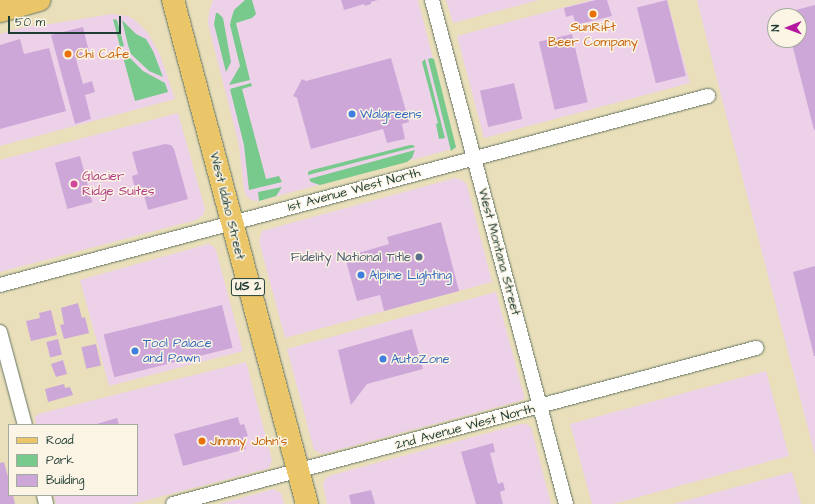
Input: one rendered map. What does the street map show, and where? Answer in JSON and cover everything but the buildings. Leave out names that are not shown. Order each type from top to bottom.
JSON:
[{"type":"main road","points":[[0,11],[39,0]]},
{"type":"main road","name":"West Idaho Street","points":[[173,0],[231,223],[307,504]]},
{"type":"street","name":"West Montana Street","points":[[432,0],[475,157],[566,504]]},
{"type":"street","name":"1st Avenue West North","points":[[0,285],[708,96]]},
{"type":"street","points":[[0,332],[25,424]]},
{"type":"street","name":"2nd Avenue West North","points":[[174,504],[756,348]]},
{"type":"shaded area","points":[[213,0],[418,0],[456,148],[259,201],[254,201],[247,197],[244,190],[239,145],[208,24],[209,11]]},
{"type":"shaded area","points":[[446,0],[539,0],[453,23]]},
{"type":"shaded area","points":[[591,0],[667,0],[690,83],[484,138],[457,36]]},
{"type":"shaded area","points":[[697,0],[815,0],[815,455],[725,111]]},
{"type":"shaded area","points":[[112,14],[128,16],[135,20],[148,33],[161,57],[175,99],[0,146],[0,34],[28,26]]},
{"type":"shaded area","points":[[178,113],[205,209],[203,215],[196,220],[0,272],[0,160]]},
{"type":"shaded area","points":[[455,178],[462,180],[467,185],[492,282],[285,338],[259,241],[262,231]]},
{"type":"shaded area","points":[[208,244],[213,246],[216,250],[243,351],[109,386],[80,280]]},
{"type":"shaded area","points":[[496,292],[524,396],[523,400],[322,454],[314,450],[287,349]]},
{"type":"shaded area","points":[[246,362],[272,460],[269,468],[132,504],[56,504],[54,496],[138,496],[138,424],[36,424],[35,417],[38,414]]},
{"type":"shaded area","points":[[766,371],[789,456],[613,504],[592,504],[570,424]]},
{"type":"shaded area","points":[[521,424],[526,424],[531,427],[551,504],[327,504],[323,484],[326,478],[332,475]]},
{"type":"shaded area","points":[[792,472],[801,504],[673,504]]},
{"type":"shaded area","points":[[274,489],[281,493],[284,504],[219,504]]},
{"type":"green space","points":[[245,0],[252,0],[256,14],[252,18],[236,23],[250,80],[229,85],[240,66],[230,25],[234,10]]},
{"type":"green space","points":[[216,13],[223,18],[231,62],[226,72],[214,24]]},
{"type":"green space","points":[[113,19],[117,20],[124,46],[120,47]]},
{"type":"green space","points":[[122,20],[136,34],[146,39],[153,51],[163,77],[149,71],[131,54]]},
{"type":"green space","points":[[128,56],[143,71],[165,83],[168,92],[135,101],[123,57]]},
{"type":"green space","points":[[425,59],[445,138],[439,139],[436,124],[438,123],[422,62]]},
{"type":"green space","points":[[428,59],[434,59],[456,147],[451,151]]},
{"type":"green space","points":[[251,83],[252,86],[242,89],[266,179],[279,176],[282,182],[249,190],[244,145],[230,89]]},
{"type":"green space","points":[[410,145],[415,147],[308,175],[308,172],[312,170]]},
{"type":"green space","points":[[415,150],[412,158],[407,162],[320,185],[311,182],[309,179]]},
{"type":"green space","points":[[282,187],[276,196],[259,201],[258,192]]},
{"type":"place","name":"SunRift Beer Company","points":[[593,14]]},
{"type":"place","name":"Chi Cafe","points":[[68,54]]},
{"type":"place","name":"Walgreens","points":[[352,114]]},
{"type":"place","name":"Glacier Ridge Suites","points":[[74,184]]},
{"type":"place","name":"Fidelity National Title","points":[[419,257]]},
{"type":"place","name":"Alpine Lighting","points":[[361,275]]},
{"type":"place","name":"Tool Palace and Pawn","points":[[135,351]]},
{"type":"place","name":"AutoZone","points":[[383,359]]},
{"type":"place","name":"Jimmy John's","points":[[202,441]]}]
